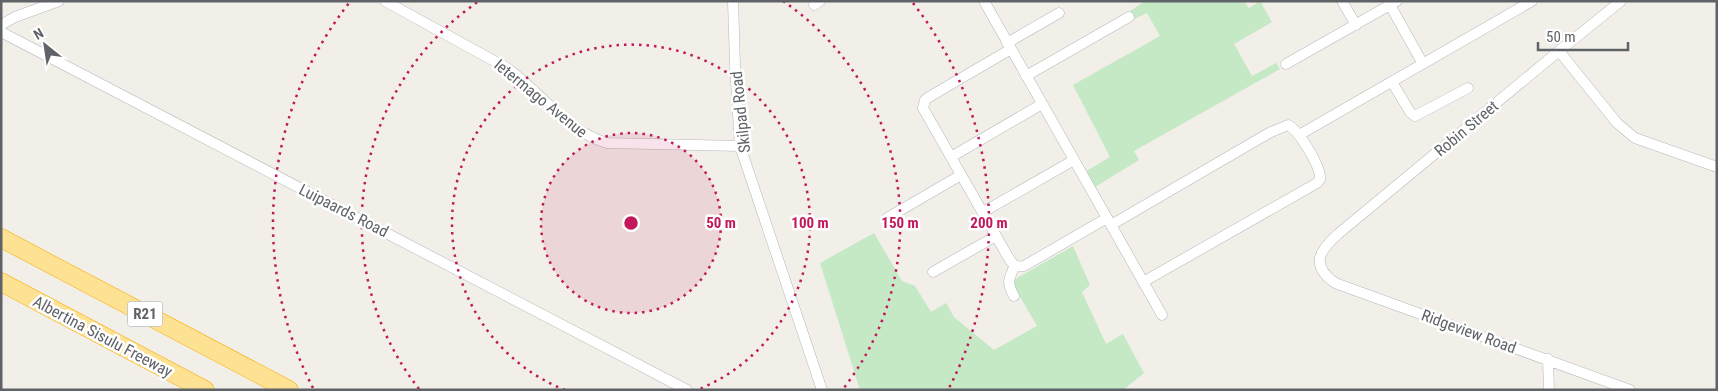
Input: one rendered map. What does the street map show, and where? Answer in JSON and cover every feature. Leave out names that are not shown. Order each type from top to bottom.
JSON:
[{"type":"highway","name":"R21","points":[[1,238],[289,390]]},
{"type":"highway","name":"Albertina Sisulu Freeway","points":[[1,282],[205,390]]},
{"type":"street","points":[[1,25],[15,17],[59,1]]},
{"type":"street","name":"Ietermago Avenue","points":[[385,1],[420,22],[493,58],[518,75],[573,126],[595,140],[607,143],[740,146]]},
{"type":"street","name":"Skilpad Road","points":[[733,1],[734,65],[740,146],[822,390]]},
{"type":"street","points":[[984,1],[1162,315]]},
{"type":"street","points":[[1342,1],[1356,25]]},
{"type":"street","points":[[1299,136],[1532,1]]},
{"type":"street","name":"Robin Street","points":[[1319,261],[1325,246],[1338,234],[1559,50],[1621,1]]},
{"type":"street","points":[[1286,64],[1394,3],[1423,64]]},
{"type":"street","points":[[1059,12],[925,100],[923,108],[1008,257],[1015,266],[1019,268],[1024,266],[1109,222],[1281,127],[1288,125],[1293,128],[1319,168],[1320,179],[1317,183],[1143,282]]},
{"type":"street","points":[[1026,76],[1129,17]]},
{"type":"street","name":"Luipaards Road","points":[[1,32],[687,390]]},
{"type":"street","points":[[1559,50],[1617,122],[1635,138],[1717,167]]},
{"type":"street","points":[[1392,82],[1410,112],[1415,116],[1468,88]]},
{"type":"street","points":[[951,157],[1042,104]]},
{"type":"street","points":[[983,212],[1074,160]]},
{"type":"street","points":[[887,218],[961,175]]},
{"type":"street","points":[[933,272],[996,236]]},
{"type":"street","name":"Ridgeview Road","points":[[1319,261],[1323,272],[1335,283],[1630,390]]},
{"type":"street","points":[[1014,296],[1009,284],[1009,277],[1015,266]]},
{"type":"street","points":[[1548,359],[1549,390]]},
{"type":"green space","points":[[1145,1],[1244,1],[1249,8],[1260,1],[1272,22],[1234,44],[1252,76],[1276,63],[1280,69],[1134,151],[1139,160],[1095,187],[1085,172],[1110,157],[1073,85],[1160,36],[1147,13],[1134,19],[1130,11]]},
{"type":"green space","points":[[874,233],[902,281],[915,286],[931,312],[946,303],[954,317],[994,350],[1037,326],[1014,286],[1014,280],[1073,246],[1090,285],[1082,292],[1106,344],[1123,334],[1144,373],[1123,390],[860,390],[820,263]]}]
